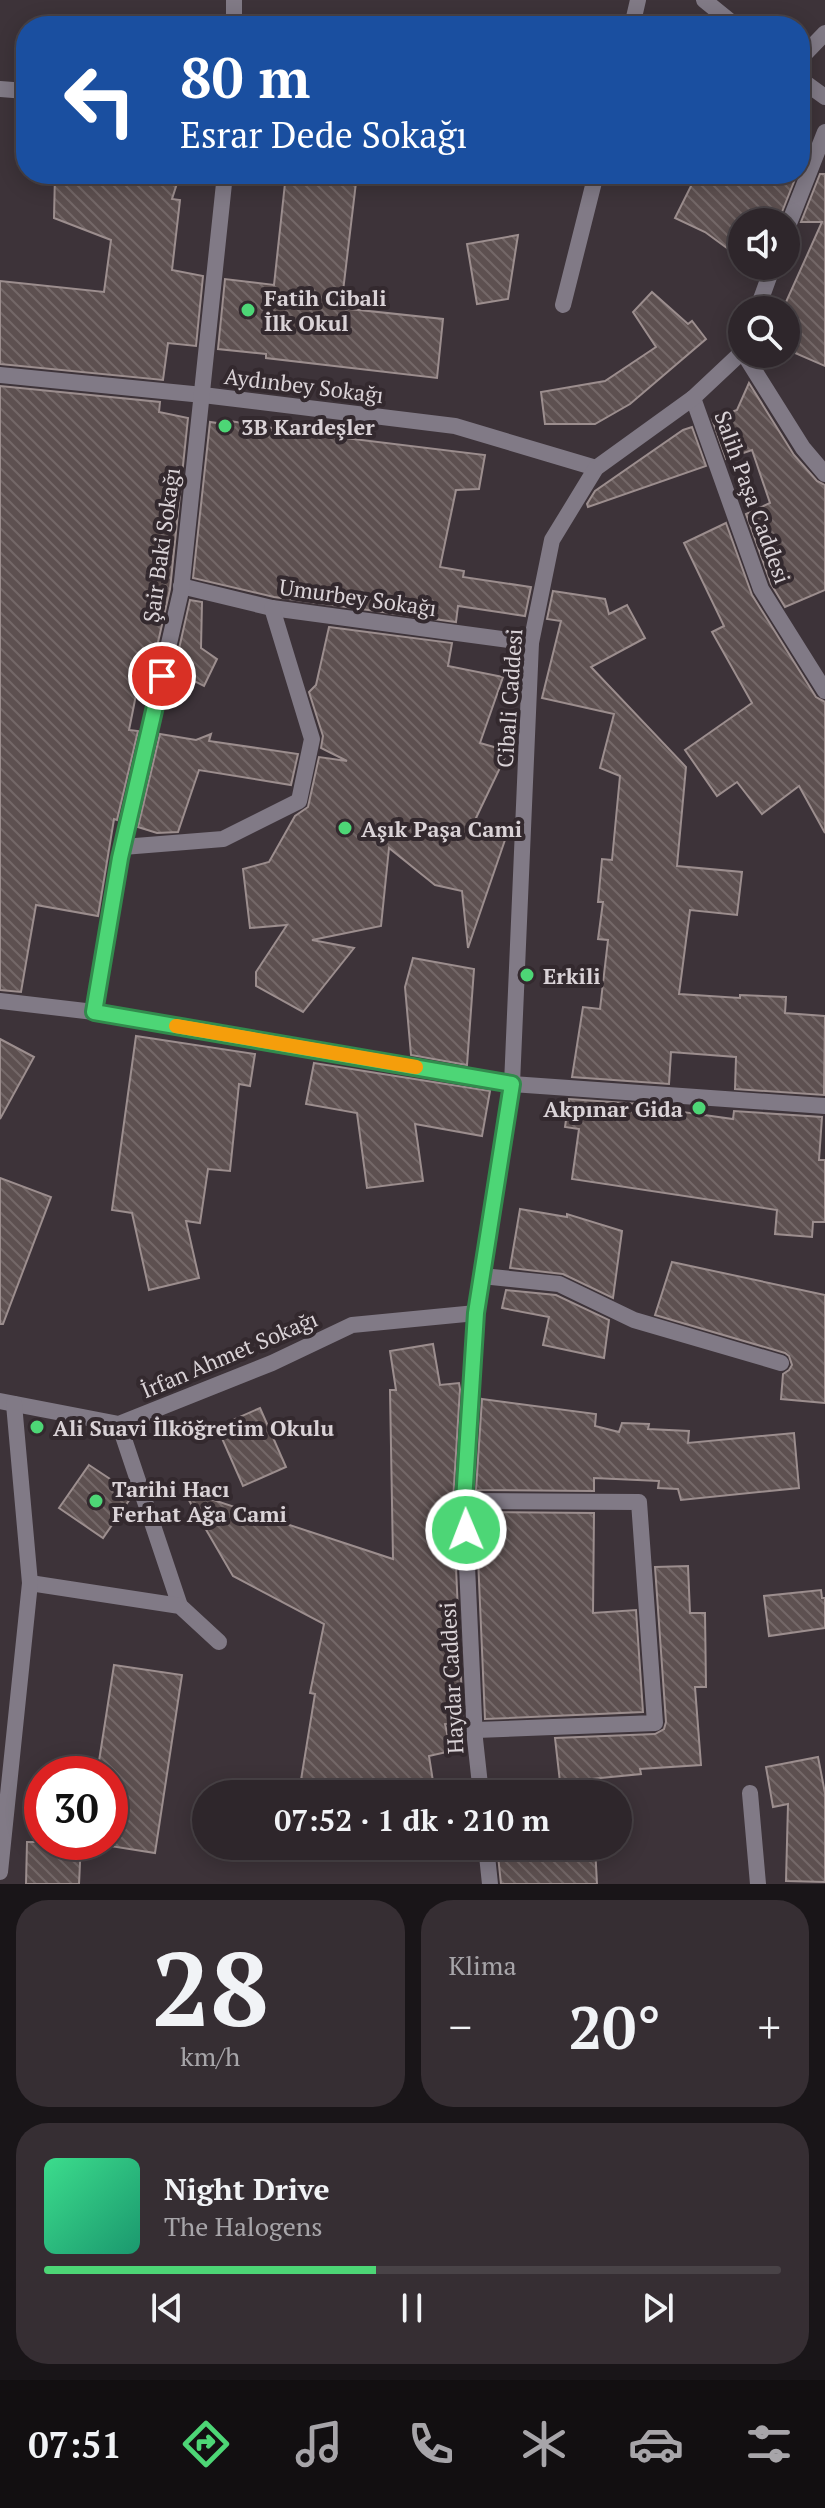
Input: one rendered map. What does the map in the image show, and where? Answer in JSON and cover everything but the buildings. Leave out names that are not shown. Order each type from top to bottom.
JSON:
[{"type":"street","points":[[706,0],[724,16]]},
{"type":"street","points":[[810,49],[825,33]]},
{"type":"street","points":[[810,170],[825,132]]},
{"type":"street","name":"Şair Baki Sokağı","points":[[94,1012],[123,847],[181,586],[224,184]]},
{"type":"street","points":[[563,305],[593,184]]},
{"type":"street","points":[[795,208],[805,184]]},
{"type":"street","name":"Cibali Caddesi","points":[[512,1084],[531,643],[552,540],[596,468],[693,398],[728,366]]},
{"type":"street","points":[[752,368],[803,448],[825,474]]},
{"type":"street","name":"Aydınbey Sokağı","points":[[0,375],[203,395],[455,426],[596,468]]},
{"type":"street","name":"Salih Paşa Caddesi","points":[[693,398],[761,589],[825,691]]},
{"type":"street","name":"Umurbey Sokağı","points":[[181,586],[272,608],[531,643]]},
{"type":"street","points":[[123,847],[223,839],[299,801],[312,739],[272,608]]},
{"type":"street","points":[[0,1001],[94,1012],[512,1084],[825,1106]]},
{"type":"street","name":"Haydar Caddesi","points":[[480,1780],[464,1501],[476,1313],[512,1084]]},
{"type":"street","points":[[482,1276],[559,1284],[634,1320],[781,1363]]},
{"type":"street","name":"İrfan Ahmet Sokağı","points":[[119,1424],[272,1363],[352,1325],[476,1313]]},
{"type":"street","points":[[0,1872],[30,1583],[7,1402],[119,1424],[180,1606],[219,1642]]},
{"type":"street","points":[[464,1501],[639,1502],[655,1723],[476,1730]]},
{"type":"street","points":[[30,1583],[180,1606]]},
{"type":"street","points":[[750,1793],[758,1884]]},
{"type":"street","points":[[487,1860],[490,1884]]},
{"type":"slow traffic","points":[[176,1026],[416,1067]]},
{"type":"place","name":"Fatih Cibali İlk Okul","points":[[248,310]]},
{"type":"place","name":"3B Kardeşler","points":[[225,426]]},
{"type":"place","name":"Aşık Paşa Cami","points":[[345,828]]},
{"type":"place","name":"Erkili","points":[[527,975]]},
{"type":"place","name":"Akpınar Gida","points":[[699,1108]]},
{"type":"place","name":"Ali Suavi İlköğretim Okulu","points":[[37,1427]]},
{"type":"place","name":"Tarihi Hacı Ferhat Ağa Cami","points":[[96,1501]]},
{"type":"route","points":[[162,676],[120,858],[94,1012],[512,1084],[476,1313],[464,1501],[466,1530]]}]
